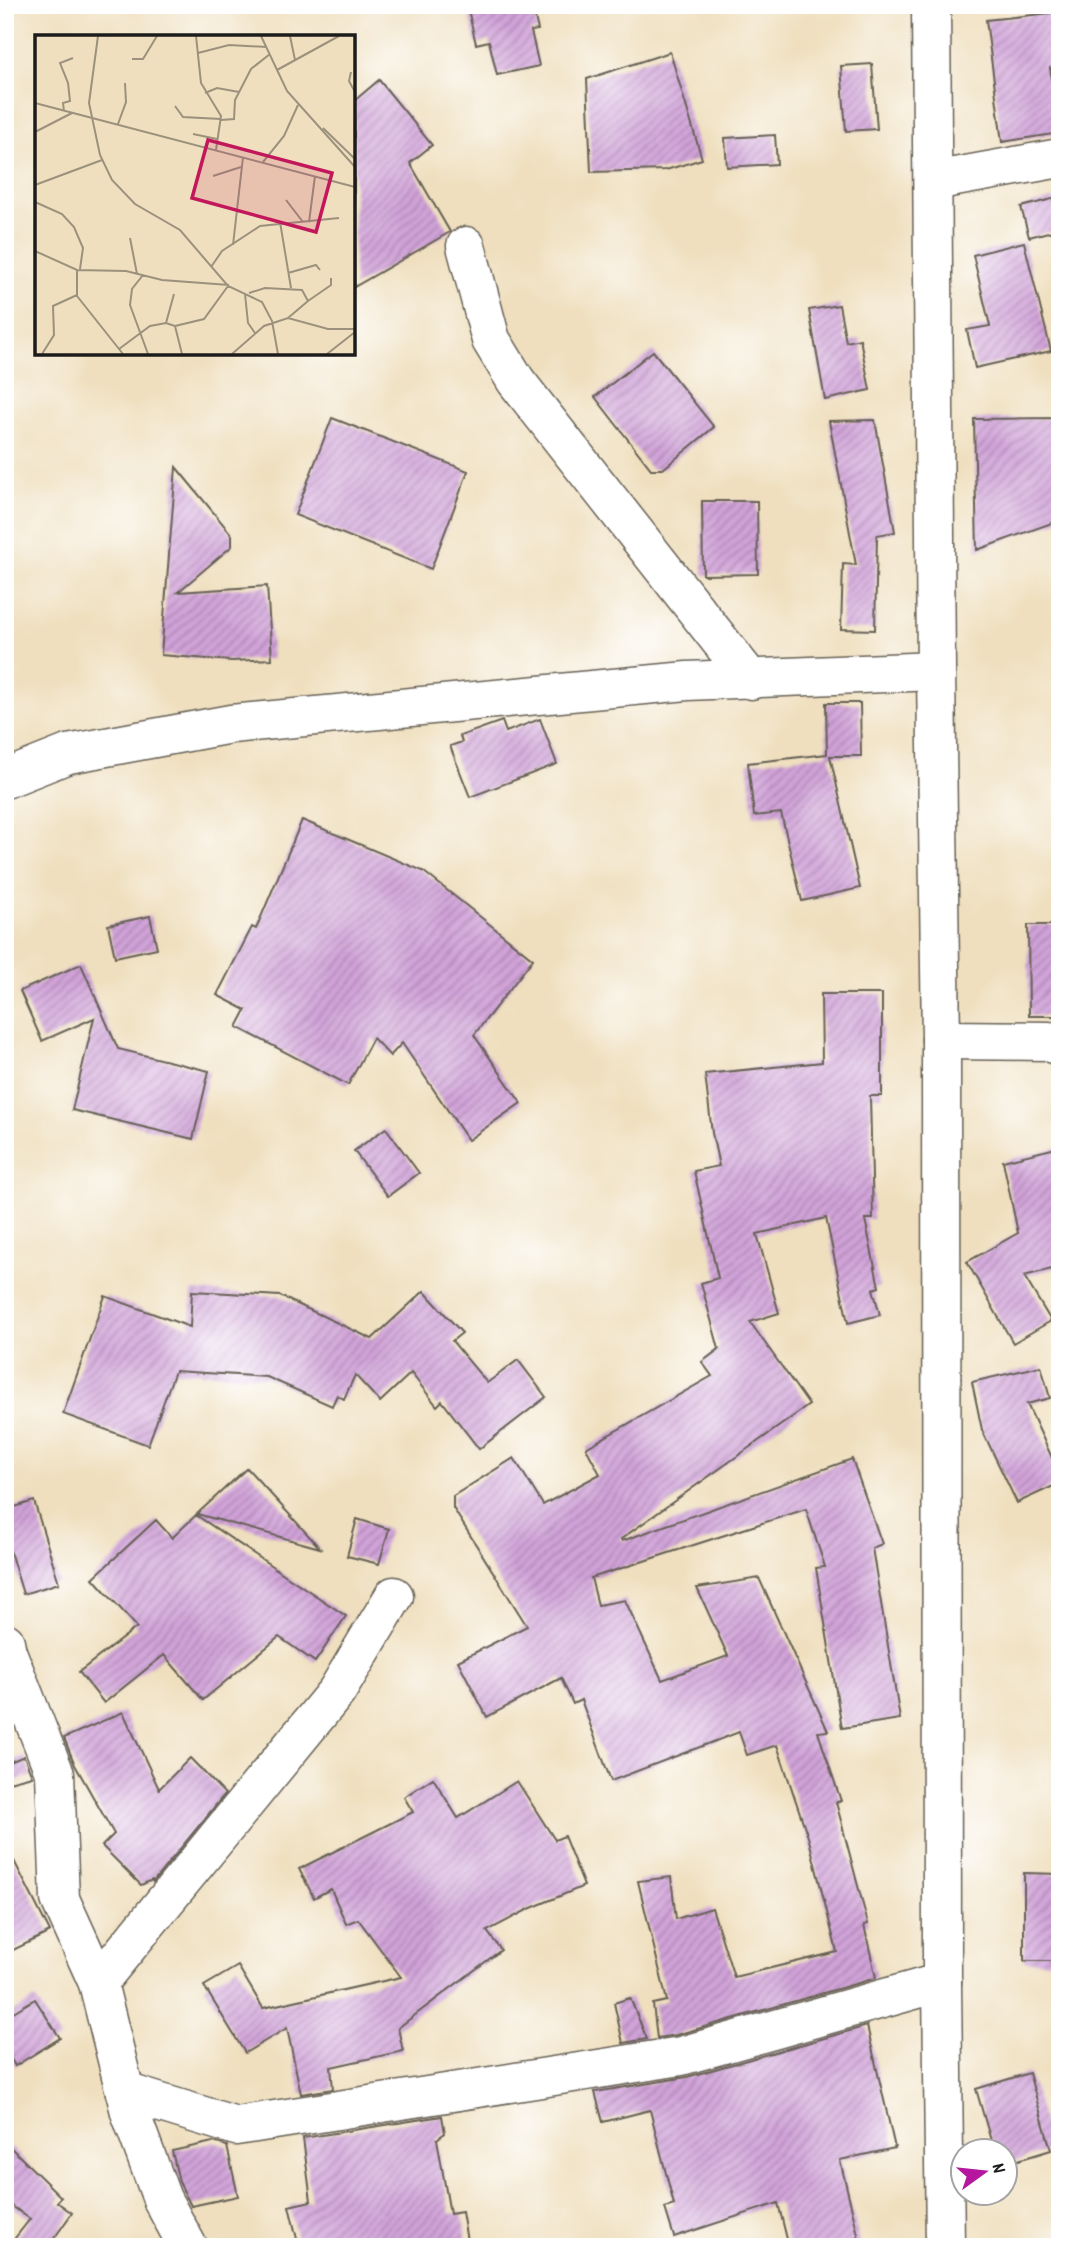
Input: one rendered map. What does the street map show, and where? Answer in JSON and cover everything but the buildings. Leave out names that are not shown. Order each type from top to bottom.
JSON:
[{"type":"street","points":[[931,5],[941,1040],[942,1982],[945,2247]]},
{"type":"street","points":[[933,181],[1060,158]]},
{"type":"street","points":[[466,246],[491,340],[516,381],[751,680]]},
{"type":"street","points":[[5,779],[68,754],[231,724],[660,684],[936,671]]},
{"type":"street","points":[[941,1040],[1049,1041],[1060,1047]]},
{"type":"street","points":[[98,1983],[337,1691],[394,1596]]},
{"type":"street","points":[[5,1642],[55,1774],[60,1899],[98,1983],[130,2112],[162,2199],[188,2247]]},
{"type":"street","points":[[125,2092],[236,2126],[681,2056],[942,1982]]}]
